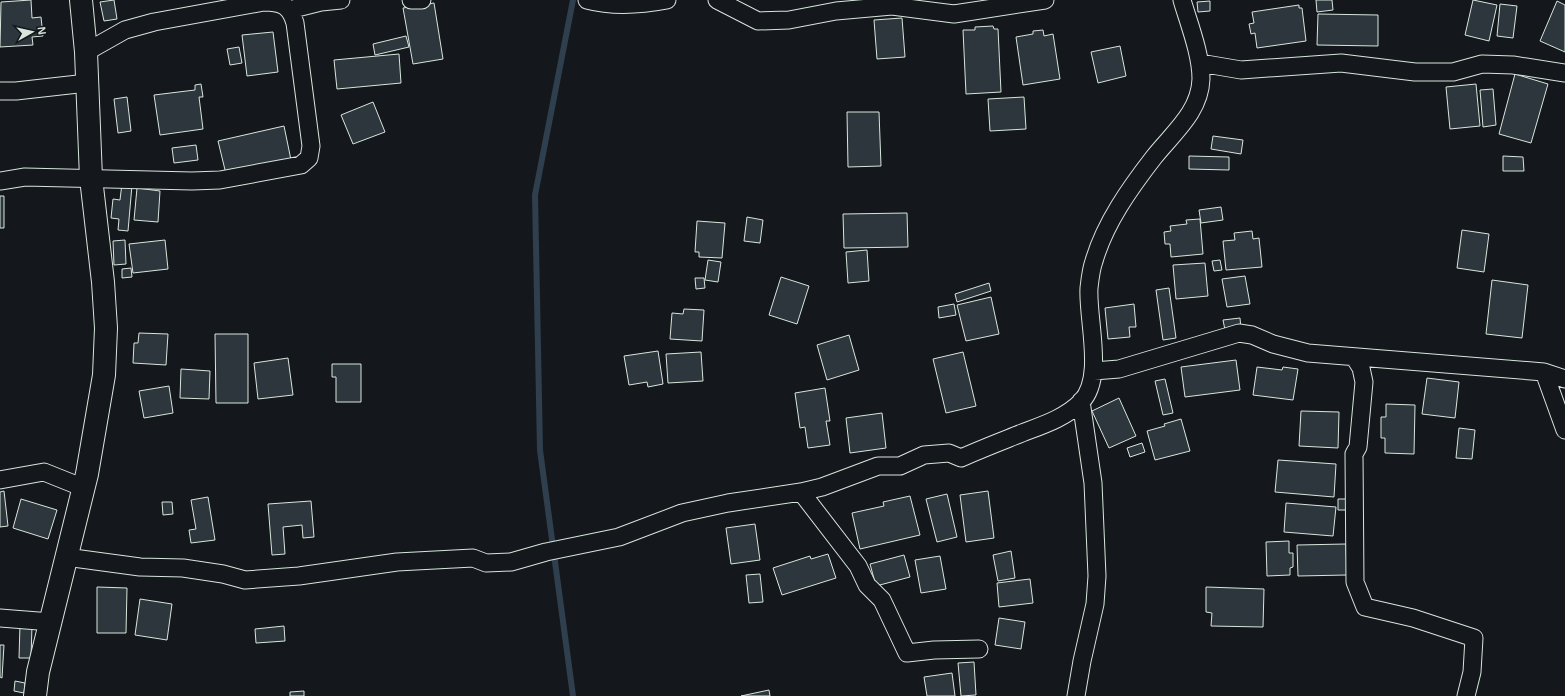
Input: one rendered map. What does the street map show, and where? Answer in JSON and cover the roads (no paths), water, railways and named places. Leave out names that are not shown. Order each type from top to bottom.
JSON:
[{"type":"street","points":[[35,696],[38,672],[84,488],[104,375],[106,328],[103,282],[91,178],[88,83],[81,0]]},
{"type":"street","points":[[86,52],[125,30],[154,22],[264,2],[275,2],[285,6],[341,0]]},
{"type":"street","points":[[411,0],[422,0]]},
{"type":"street","points":[[587,0],[601,4],[644,4],[667,0]]},
{"type":"street","points":[[717,0],[758,22],[789,20],[836,11],[892,6],[954,14],[1045,0]]},
{"type":"street","points":[[66,557],[140,567],[184,568],[223,574],[245,580],[299,576],[397,562],[473,558],[486,563],[511,562],[546,552],[619,536],[682,513],[728,503],[801,492],[822,487],[878,466],[900,466],[924,456],[949,453],[961,458],[1058,419],[1081,402],[1089,388],[1094,371],[1089,288],[1094,261],[1106,230],[1127,193],[1154,157],[1190,115],[1198,97],[1201,80],[1200,63],[1182,0]]},
{"type":"street","points":[[0,181],[25,177],[192,181],[220,180],[301,165],[309,158],[311,146],[295,23],[291,5]]},
{"type":"street","points":[[1200,63],[1241,70],[1341,63],[1415,72],[1453,72],[1482,64],[1513,66],[1565,73]]},
{"type":"street","points":[[0,90],[16,91],[88,83]]},
{"type":"street","points":[[1094,371],[1119,369],[1239,333],[1252,335],[1273,344],[1308,353],[1544,372],[1565,379]]},
{"type":"street","points":[[1354,357],[1361,368],[1364,382],[1358,448],[1354,454],[1355,582],[1365,607],[1412,618],[1474,638],[1472,672],[1466,696]]},
{"type":"street","points":[[1544,372],[1565,430]]},
{"type":"street","points":[[1076,696],[1082,661],[1095,604],[1097,576],[1094,483],[1081,402]]},
{"type":"street","points":[[0,480],[44,472],[84,488]]},
{"type":"street","points":[[801,492],[858,566],[867,584],[882,600],[907,653],[934,650],[979,649]]},
{"type":"street","points":[[0,618],[50,622]]},
{"type":"waterway","points":[[573,0],[535,195],[540,450],[573,696]]}]
